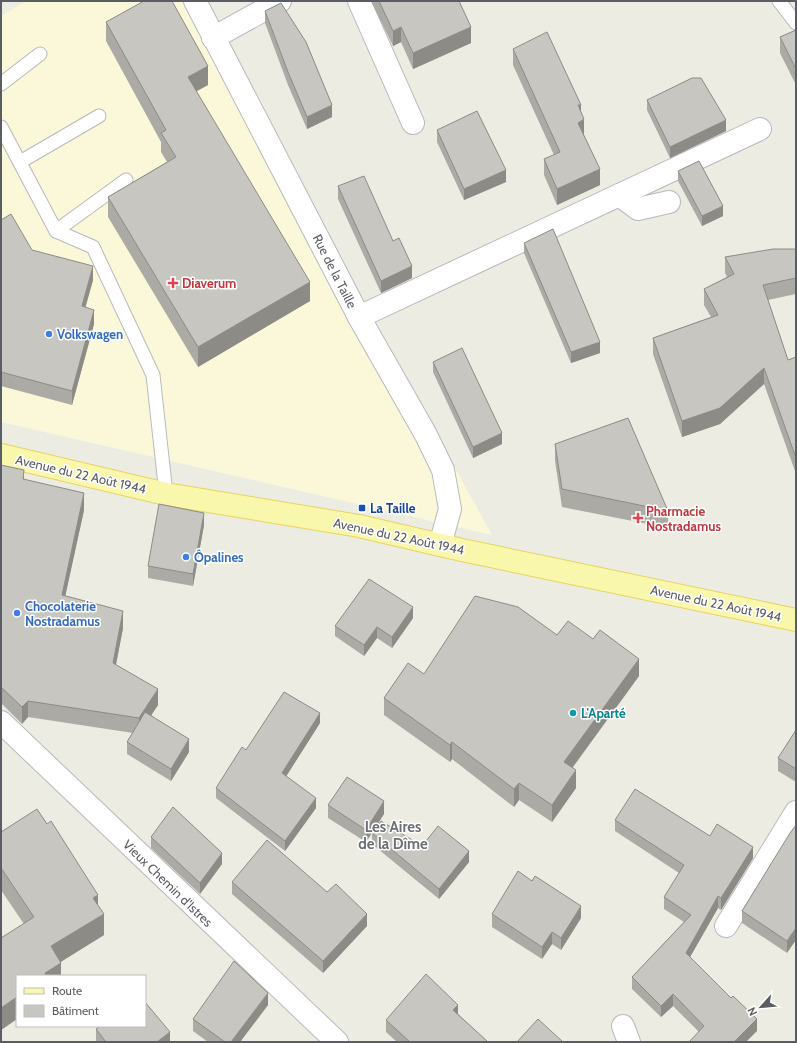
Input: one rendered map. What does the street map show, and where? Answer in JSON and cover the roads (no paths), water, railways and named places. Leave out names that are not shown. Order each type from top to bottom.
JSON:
[{"type":"main road","name":"Avenue du 22 Août 1944","points":[[1,455],[166,494],[359,526],[440,545],[796,620]]},
{"type":"street","name":"Rue de la Taille","points":[[195,1],[359,318],[426,434],[443,470],[450,509],[440,545]]},
{"type":"street","points":[[214,38],[280,1]]},
{"type":"street","points":[[359,1],[413,123]]},
{"type":"street","points":[[359,318],[760,129]]},
{"type":"street","points":[[619,195],[638,210],[669,202]]},
{"type":"street","name":"Vieux Chemin d'Istres","points":[[1,722],[337,1042]]},
{"type":"street","points":[[726,926],[796,812]]},
{"type":"lane","points":[[779,1],[796,23]]},
{"type":"lane","points":[[1,84],[40,54]]},
{"type":"lane","points":[[20,162],[99,116]]},
{"type":"lane","points":[[1,127],[56,231],[93,247],[153,375],[166,494]]},
{"type":"lane","points":[[56,231],[126,180]]},
{"type":"place","name":"Diaverum","points":[[173,283]]},
{"type":"place","name":"Volkswagen","points":[[49,334]]},
{"type":"place","name":"La Taille","points":[[362,508]]},
{"type":"place","name":"Pharmacie Nostradamus","points":[[638,518]]},
{"type":"place","name":"Ôpalines","points":[[186,557]]},
{"type":"place","name":"Chocolaterie Nostradamus","points":[[17,613]]},
{"type":"place","name":"L'Aparté","points":[[573,713]]},
{"type":"district","name":"Les Aires de la Dîme","points":[[393,836]]}]
